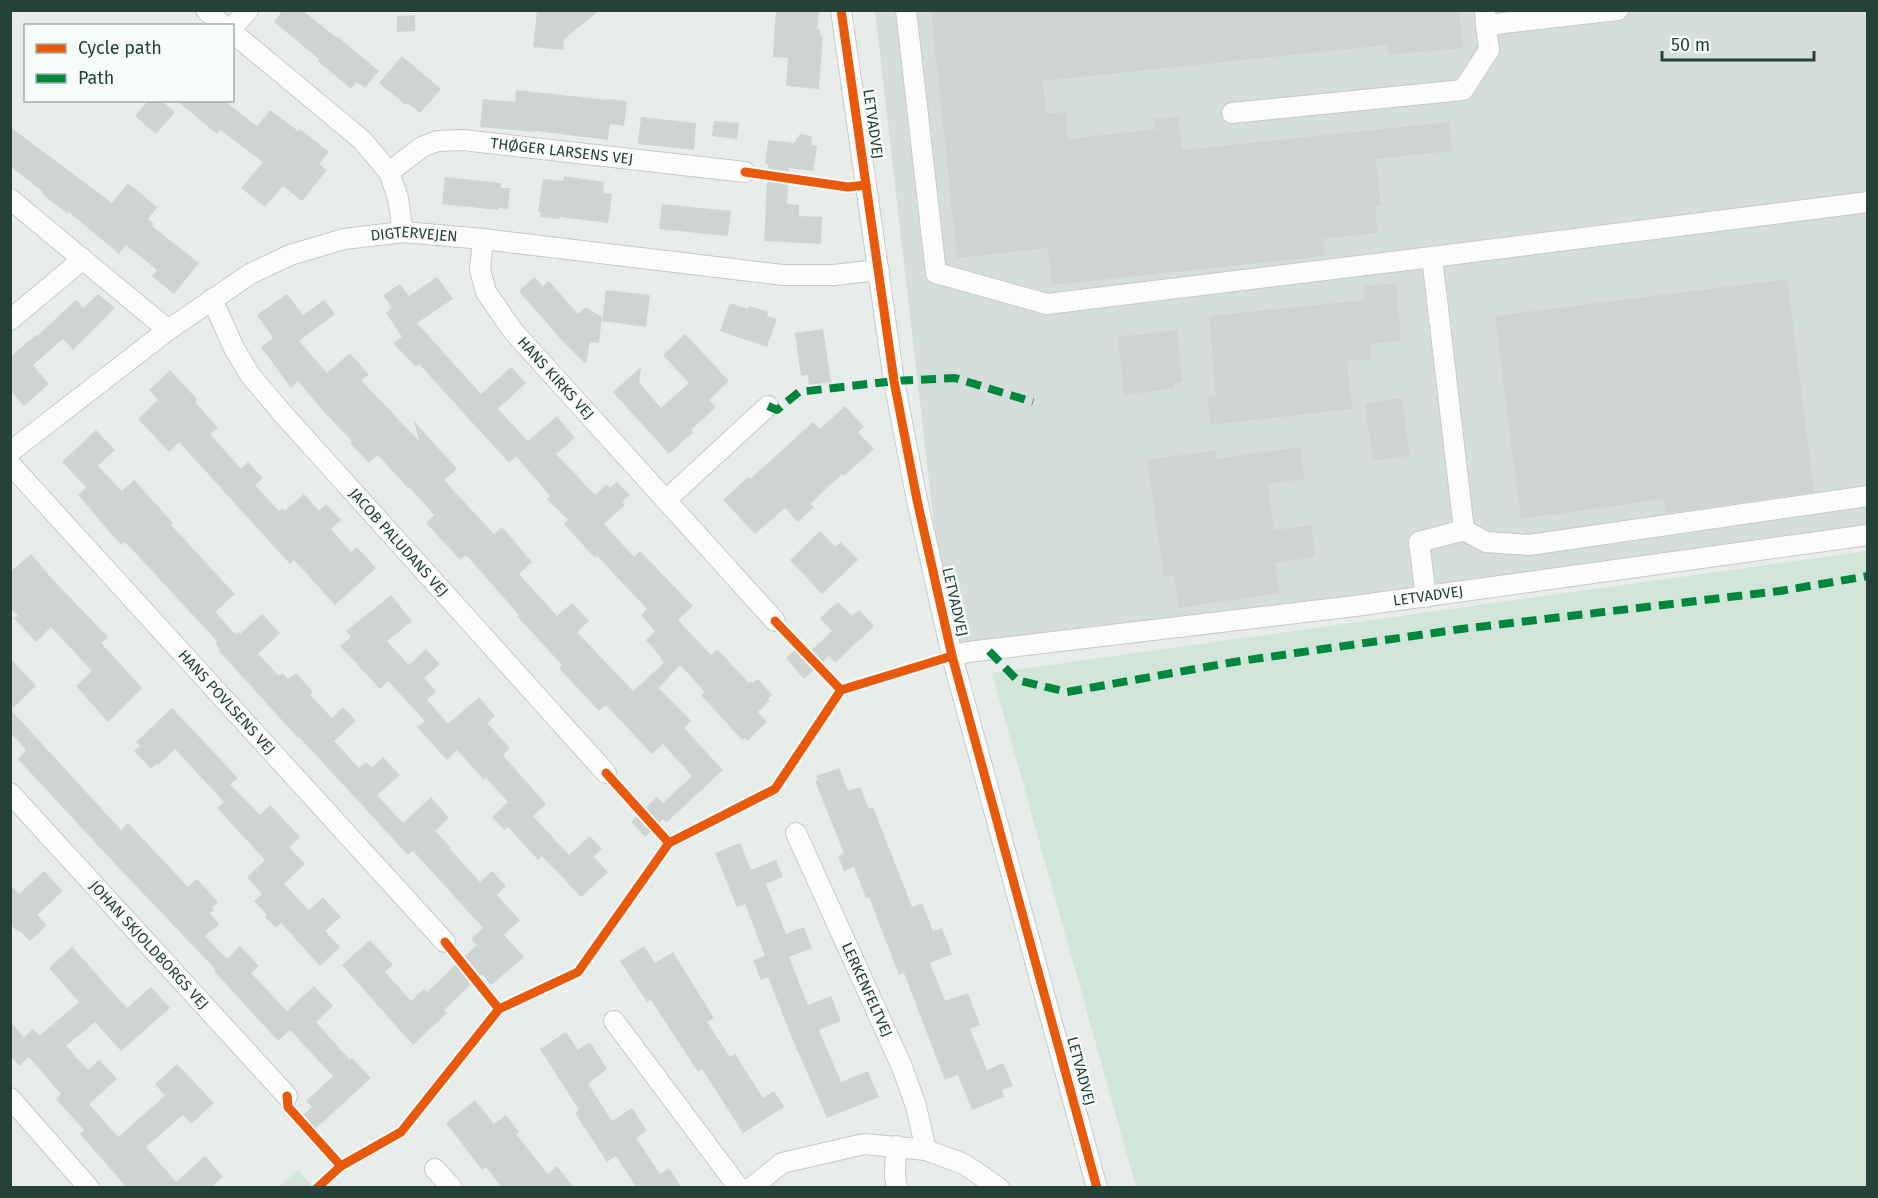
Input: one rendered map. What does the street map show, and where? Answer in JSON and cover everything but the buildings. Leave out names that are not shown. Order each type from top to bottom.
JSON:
[{"type":"street","points":[[206,10],[222,24]]},
{"type":"street","points":[[234,28],[248,10]]},
{"type":"street","name":"LETVADVEJ","points":[[841,10],[894,381],[917,500],[952,656],[1097,1188]]},
{"type":"street","points":[[906,10],[936,273],[1047,304],[1432,258],[1868,202]]},
{"type":"street","points":[[1232,113],[1463,90],[1489,50],[1486,18],[1618,10]]},
{"type":"street","points":[[234,32],[362,140],[389,172],[398,198],[403,232]]},
{"type":"street","name":"THØGER LARSENS VEJ","points":[[389,172],[422,147],[437,141],[463,140],[744,172]]},
{"type":"street","points":[[10,200],[168,330]]},
{"type":"street","name":"DIGTERVEJEN","points":[[10,452],[168,330],[250,274],[290,255],[344,238],[403,232],[483,239],[766,273],[834,275],[879,270]]},
{"type":"street","name":"HANS KIRKS VEJ","points":[[483,239],[480,270],[486,292],[513,331],[775,621]]},
{"type":"street","points":[[1432,258],[1464,530]]},
{"type":"street","points":[[10,320],[83,259]]},
{"type":"street","name":"JACOB PALUDANS VEJ","points":[[212,299],[234,348],[250,375],[606,773]]},
{"type":"street","points":[[666,500],[768,406]]},
{"type":"street","name":"HANS POVLSENS VEJ","points":[[10,464],[444,942]]},
{"type":"street","points":[[1426,597],[1419,542],[1464,530],[1486,542],[1529,545],[1868,496]]},
{"type":"street","name":"LETVADVEJ","points":[[952,656],[968,652],[1426,597],[1868,535]]},
{"type":"street","name":"JOHAN SKJOLDBORGS VEJ","points":[[10,793],[287,1096]]},
{"type":"street","name":"LERKENFELTVEJ","points":[[796,833],[902,1067],[916,1106],[926,1150]]},
{"type":"street","points":[[614,1021],[740,1188]]},
{"type":"street","points":[[10,1098],[89,1188]]},
{"type":"street","points":[[751,1188],[782,1163],[864,1144],[926,1150],[964,1164],[999,1188]]},
{"type":"street","points":[[896,1146],[897,1188]]},
{"type":"street","points":[[435,1169],[452,1188]]},
{"type":"shaded area","points":[[875,11],[1867,11],[1867,525],[949,656]]},
{"type":"green space","points":[[1867,551],[1867,1187],[1136,1187],[992,673]]},
{"type":"green space","points":[[298,1170],[313,1187],[279,1187]]},
{"type":"marked path","points":[[768,406],[777,410],[799,392],[894,381],[955,378],[1033,402]]},
{"type":"marked path","points":[[989,651],[1017,680],[1067,692],[1234,662],[1461,629],[1780,591],[1868,576]]},
{"type":"cycle path","points":[[841,10],[894,381],[917,500],[952,656],[1097,1188]]},
{"type":"cycle path","points":[[745,172],[848,187],[866,185]]},
{"type":"cycle path","points":[[775,621],[841,690]]},
{"type":"cycle path","points":[[317,1188],[341,1166],[401,1132],[499,1009],[578,972],[669,843],[775,789],[841,690],[952,656]]},
{"type":"cycle path","points":[[606,773],[669,843]]},
{"type":"cycle path","points":[[445,942],[499,1009]]},
{"type":"cycle path","points":[[287,1096],[288,1107],[341,1166]]}]
